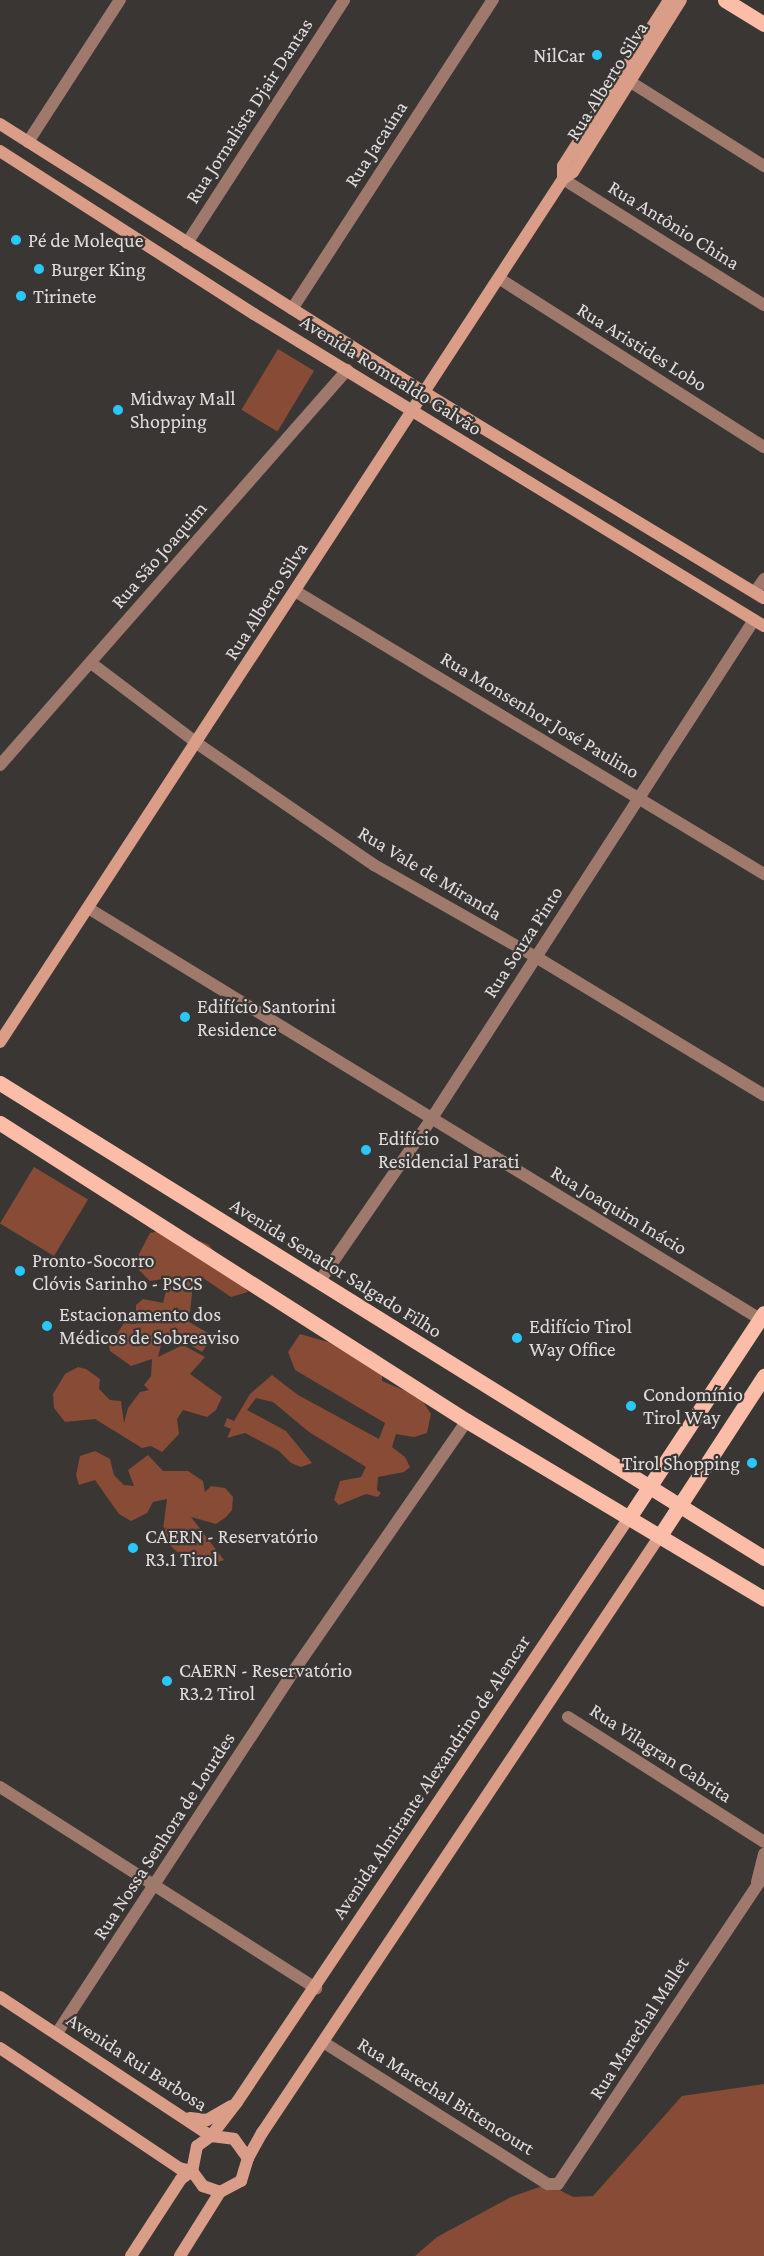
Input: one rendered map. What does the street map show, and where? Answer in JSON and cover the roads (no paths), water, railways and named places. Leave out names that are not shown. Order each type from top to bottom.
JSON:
[{"type":"main road","name":"Rua Alberto Silva","points":[[563,179],[563,166],[669,0]]},
{"type":"main road","name":"Rua Alberto Silva","points":[[0,1042],[198,744],[563,179],[573,172],[681,0]]},
{"type":"main road","points":[[725,0],[764,24]]},
{"type":"main road","name":"Avenida Romualdo Galvão","points":[[0,124],[425,392],[760,595]]},
{"type":"main road","name":"Avenida Romualdo Galvão","points":[[0,151],[413,412],[759,623]]},
{"type":"main road","name":"Avenida Senador Salgado Filho","points":[[0,1083],[649,1490],[764,1558]]},
{"type":"main road","points":[[0,1123],[467,1421],[661,1534],[764,1599]]},
{"type":"main road","name":"Avenida Almirante Alexandrino de Alencar","points":[[131,2256],[181,2179],[192,2171],[192,2153],[211,2136],[228,2115],[316,1988],[649,1490],[762,1316]]},
{"type":"main road","points":[[180,2256],[220,2192],[241,2181],[248,2158],[262,2133],[764,1376]]},
{"type":"main road","name":"Avenida Rui Barbosa","points":[[0,1997],[211,2136],[234,2139],[248,2158]]},
{"type":"main road","points":[[0,2048],[179,2168],[192,2171],[203,2186],[220,2192]]},
{"type":"main road","points":[[186,2118],[207,2120],[237,2102]]},
{"type":"main road","points":[[228,2115],[236,2133],[249,2138],[262,2133]]},
{"type":"street","points":[[28,142],[120,0]]},
{"type":"street","name":"Rua Jornalista Djair Dantas","points":[[187,243],[344,0]]},
{"type":"street","name":"Rua Jacaúna","points":[[292,309],[493,0]]},
{"type":"street","points":[[629,81],[764,166]]},
{"type":"street","name":"Rua Antônio China","points":[[563,179],[764,305]]},
{"type":"street","name":"Rua Aristides Lobo","points":[[500,279],[764,447]]},
{"type":"street","name":"Rua São Joaquim","points":[[0,765],[347,370]]},
{"type":"street","points":[[760,595],[764,579]]},
{"type":"street","name":"Rua Monsenhor José Paulino","points":[[296,591],[764,874]]},
{"type":"street","name":"Rua Souza Pinto","points":[[320,1282],[432,1119],[536,957],[759,623]]},
{"type":"street","name":"Rua Vale de Miranda","points":[[91,663],[198,744],[374,865],[536,957],[764,1095]]},
{"type":"street","name":"Rua Joaquim Inácio","points":[[88,908],[432,1119],[762,1316]]},
{"type":"street","name":"Rua Nossa Senhora de Lourdes","points":[[57,2034],[156,1887],[296,1669],[467,1421]]},
{"type":"street","name":"Rua Vilagran Cabrita","points":[[568,1717],[764,1842]]},
{"type":"street","points":[[0,1787],[316,1988]]},
{"type":"street","name":"Rua Marechal Mallet","points":[[548,2184],[563,2181],[760,1878],[764,1854]]},
{"type":"street","name":"Rua Marechal Bittencourt","points":[[323,2042],[548,2184]]},
{"type":"place","name":"NilCar","points":[[597,55]]},
{"type":"place","name":"Pé de Moleque","points":[[16,240]]},
{"type":"place","name":"Burger King","points":[[39,269]]},
{"type":"place","name":"Tirinete","points":[[21,296]]},
{"type":"place","name":"Midway Mall Shopping","points":[[118,410]]},
{"type":"place","name":"Edifício Santorini Residence","points":[[185,1017]]},
{"type":"place","name":"Edifício Residencial Parati","points":[[366,1150]]},
{"type":"place","name":"Pronto-Socorro Clóvis Sarinho - PSCS","points":[[20,1271]]},
{"type":"place","name":"Estacionamento dos Médicos de Sobreaviso","points":[[47,1326]]},
{"type":"place","name":"Edifício Tirol Way Office","points":[[517,1338]]},
{"type":"place","name":"Condomínio Tirol Way","points":[[631,1406]]},
{"type":"place","name":"Tirol Shopping","points":[[752,1463]]},
{"type":"place","name":"CAERN - Reservatório R3.1 Tirol","points":[[133,1548]]},
{"type":"place","name":"CAERN - Reservatório R3.2 Tirol","points":[[167,1681]]}]
